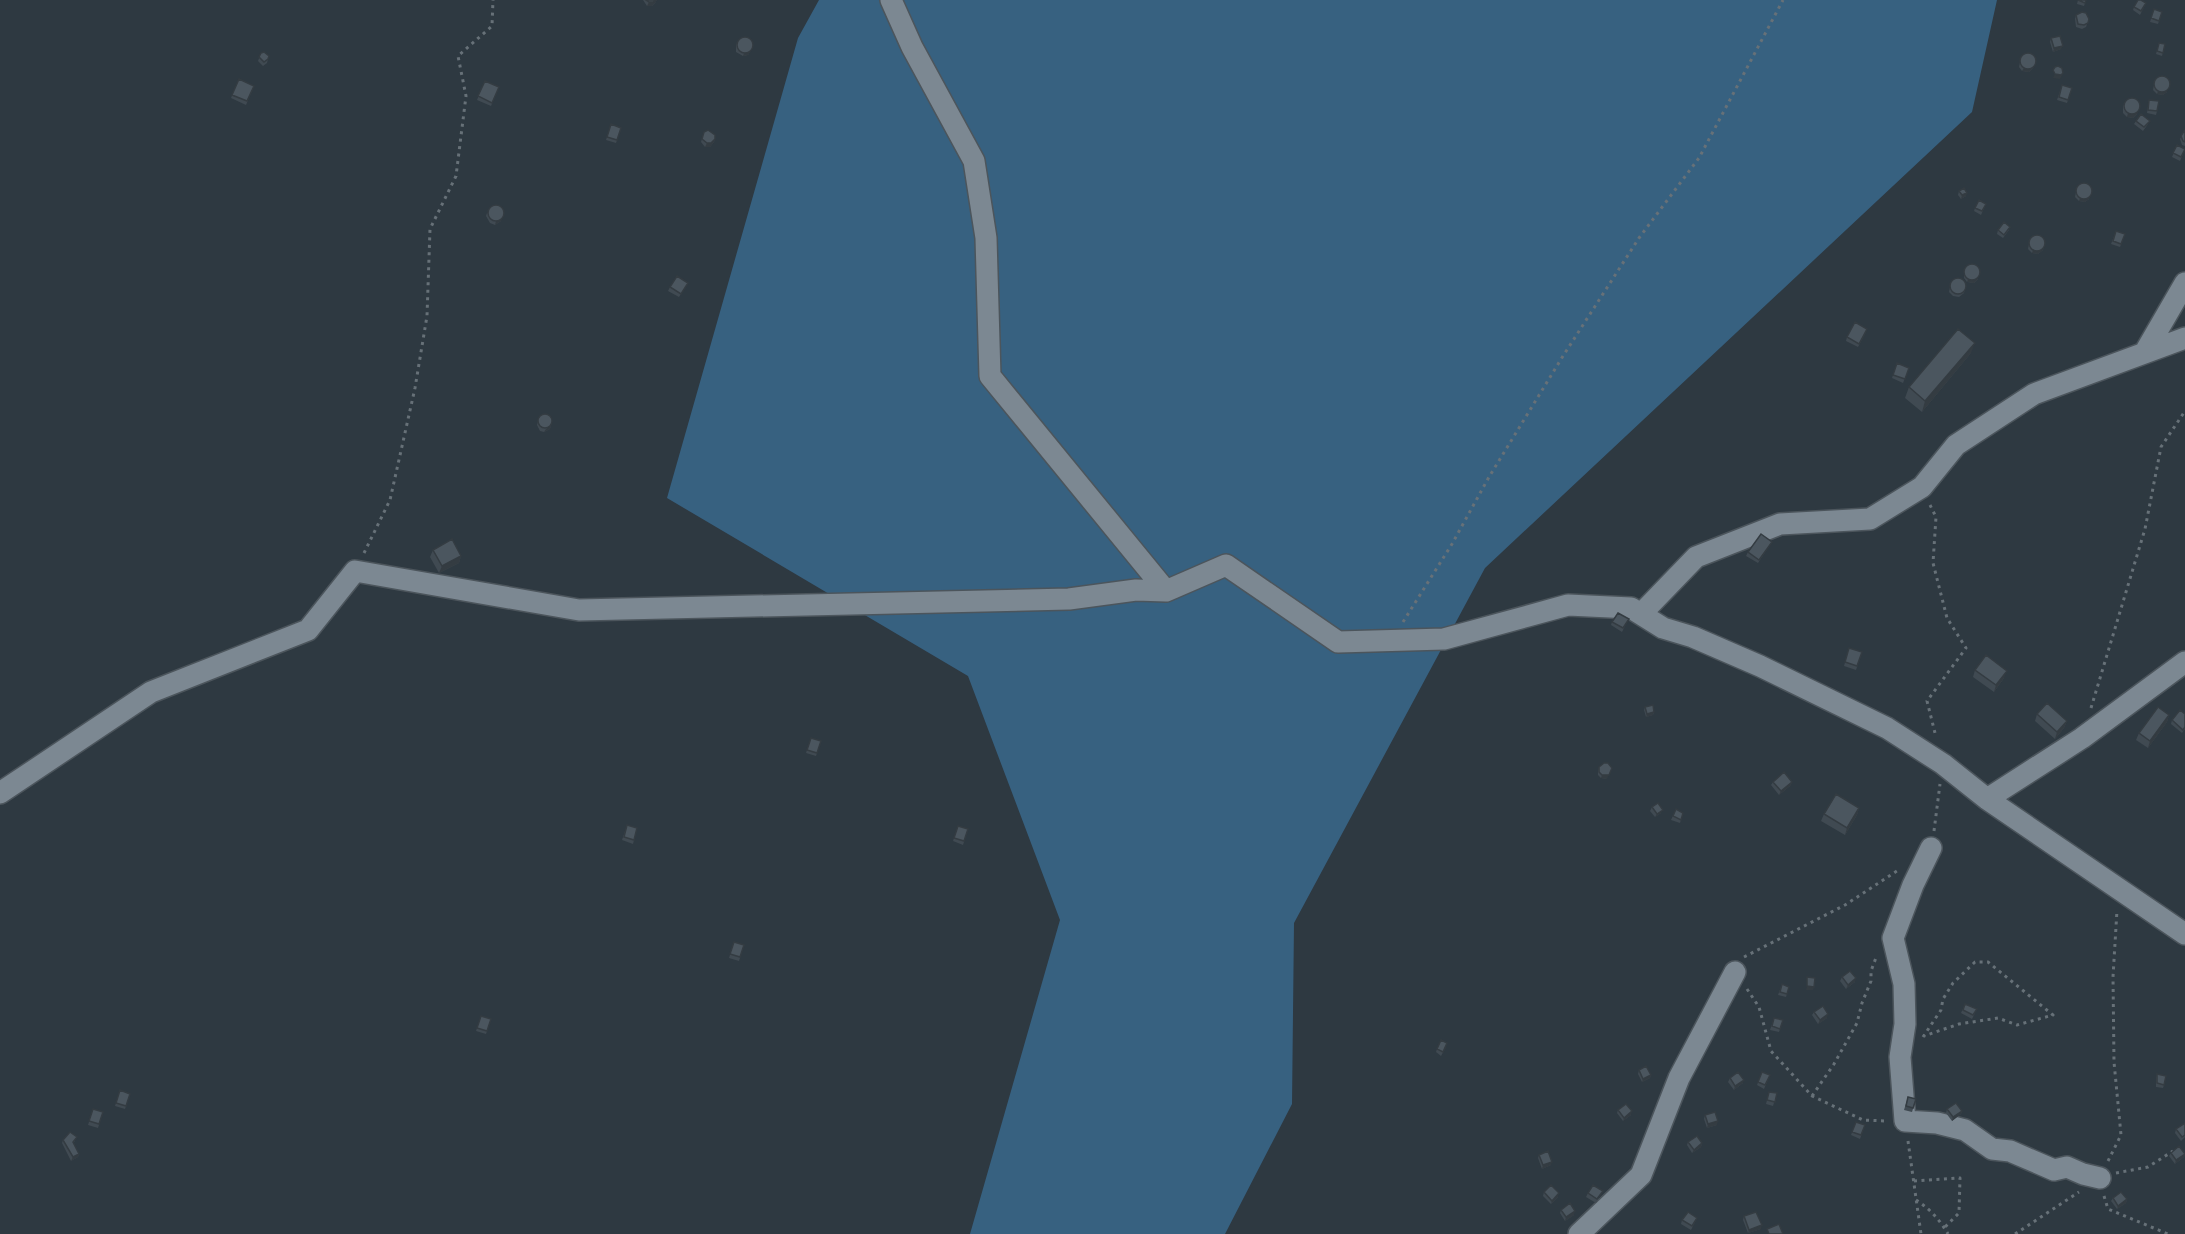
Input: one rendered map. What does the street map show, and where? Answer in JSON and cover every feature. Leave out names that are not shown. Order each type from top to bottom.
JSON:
[{"type":"street","points":[[891,0],[912,47],[974,161],[986,238],[990,376],[1166,591]]},
{"type":"street","points":[[2145,352],[2185,284]]},
{"type":"street","points":[[1641,614],[1696,557],[1780,524],[1870,519],[1922,487],[1956,445],[2034,394],[2185,338]]},
{"type":"street","points":[[0,793],[151,692],[308,630],[355,571],[579,610],[1069,599],[1136,590],[1166,591],[1226,566],[1338,642],[1444,639],[1568,605],[1631,608],[1663,628],[1693,638],[1812,690],[1887,728],[1943,764],[1988,799],[2185,934]]},
{"type":"street","points":[[1988,799],[2082,738],[2185,662]]},
{"type":"street","points":[[1931,848],[1913,885],[1893,938],[1904,984],[1905,1024],[1900,1063],[1905,1121],[1937,1123],[1965,1130],[1992,1149],[2010,1151],[2054,1170],[2067,1167],[2100,1178]]},
{"type":"street","points":[[1579,1234],[1641,1175],[1679,1078],[1735,972]]},
{"type":"path","points":[[355,571],[390,500],[415,388],[428,316],[430,229],[456,176],[466,96],[458,56],[492,26],[493,0]]},
{"type":"path","points":[[1391,642],[1563,356],[1639,238],[1699,158],[1783,0]]},
{"type":"path","points":[[2082,738],[2145,529],[2161,447],[2185,411]]},
{"type":"path","points":[[1922,487],[1935,517],[1933,563],[1947,618],[1966,648],[1927,701],[1943,764],[1931,848]]},
{"type":"path","points":[[1903,867],[1845,905],[1739,960],[1735,972],[1759,1007],[1771,1051],[1812,1096],[1863,1119],[1905,1121],[1922,1234]]},
{"type":"path","points":[[2123,891],[2117,903],[2113,977],[2114,1062],[2121,1135],[2100,1178],[2108,1209],[2168,1234]]},
{"type":"path","points":[[1812,1096],[1834,1064],[1857,1023],[1878,952]]},
{"type":"path","points":[[1900,1063],[1924,1036],[1941,1010],[1943,999],[1953,983],[1975,962],[1988,962],[2053,1015],[2017,1025],[1998,1018],[1959,1024],[1924,1036]]},
{"type":"path","points":[[2015,1234],[2100,1178],[2148,1167],[2176,1149]]},
{"type":"path","points":[[1914,1181],[1960,1178],[1959,1213],[1944,1228]]},
{"type":"path","points":[[1916,1200],[1924,1205],[1948,1234]]},
{"type":"shaded area","points":[[819,0],[1997,0],[1972,112],[1485,568],[1294,923],[1292,1104],[1225,1234],[970,1234],[1060,920],[968,676],[667,498],[798,38]]},
{"type":"building","points":[[2138,0],[2146,3],[2141,11],[2134,7]]},
{"type":"building","points":[[2154,9],[2162,12],[2159,21],[2151,18]]},
{"type":"building","points":[[2086,13],[2089,19],[2084,25],[2078,24],[2076,15]]},
{"type":"building","points":[[2060,36],[2063,46],[2054,48],[2051,38]]},
{"type":"building","points":[[745,37],[753,45],[745,53],[737,45]]},
{"type":"building","points":[[2159,43],[2165,44],[2163,53],[2157,51]]},
{"type":"building","points":[[264,52],[269,56],[264,62],[259,57]]},
{"type":"building","points":[[2028,53],[2036,61],[2028,69],[2020,61]]},
{"type":"building","points":[[2058,66],[2062,68],[2061,75],[2055,74],[2053,70]]},
{"type":"building","points":[[2162,76],[2170,84],[2162,92],[2154,84]]},
{"type":"building","points":[[239,79],[254,86],[247,101],[232,95]]},
{"type":"building","points":[[485,81],[499,87],[492,103],[478,96]]},
{"type":"building","points":[[2062,85],[2072,88],[2068,100],[2059,97]]},
{"type":"building","points":[[2132,98],[2140,106],[2132,114],[2124,106]]},
{"type":"building","points":[[2149,100],[2159,101],[2157,111],[2148,110]]},
{"type":"building","points":[[2141,114],[2150,121],[2144,127],[2136,121]]},
{"type":"building","points":[[611,124],[621,128],[617,140],[607,137]]},
{"type":"building","points":[[708,130],[715,135],[711,143],[702,139],[704,132]]},
{"type":"building","points":[[2185,130],[2185,142],[2181,136]]},
{"type":"building","points":[[2177,145],[2185,149],[2181,157],[2173,153]]},
{"type":"building","points":[[2084,183],[2092,191],[2084,199],[2076,191]]},
{"type":"building","points":[[1964,188],[1967,193],[1962,195],[1959,191]]},
{"type":"building","points":[[1979,200],[1986,204],[1982,211],[1975,208]]},
{"type":"building","points":[[496,205],[504,213],[496,221],[488,213]]},
{"type":"building","points":[[2004,222],[2010,227],[2004,235],[1998,230]]},
{"type":"building","points":[[2116,231],[2125,234],[2121,244],[2113,241]]},
{"type":"building","points":[[2037,235],[2045,243],[2037,251],[2029,243]]},
{"type":"building","points":[[1972,264],[1980,272],[1972,280],[1964,272]]},
{"type":"building","points":[[677,276],[688,283],[681,294],[670,287]]},
{"type":"building","points":[[1958,278],[1966,286],[1958,294],[1950,286]]},
{"type":"building","points":[[1855,322],[1867,329],[1859,344],[1847,337]]},
{"type":"building","points":[[1958,329],[1975,343],[1925,401],[1909,387]]},
{"type":"building","points":[[1897,363],[1909,368],[1905,379],[1893,375]]},
{"type":"building","points":[[545,414],[550,416],[552,421],[550,426],[545,428],[540,426],[538,421],[540,416]]},
{"type":"building","points":[[1761,534],[1772,542],[1759,560],[1748,552]]},
{"type":"building","points":[[452,539],[461,556],[442,566],[433,550]]},
{"type":"building","points":[[1618,613],[1629,619],[1623,628],[1612,622]]},
{"type":"building","points":[[1849,648],[1862,652],[1857,666],[1845,662]]},
{"type":"building","points":[[1986,655],[2007,671],[1996,685],[1975,670]]},
{"type":"building","points":[[2047,703],[2067,721],[2057,732],[2037,714]]},
{"type":"building","points":[[1653,705],[1654,712],[1647,714],[1645,707]]},
{"type":"building","points":[[2158,707],[2169,715],[2150,741],[2139,733]]},
{"type":"building","points":[[2180,710],[2185,714],[2183,730],[2172,720]]},
{"type":"building","points":[[811,738],[821,741],[817,753],[807,750]]},
{"type":"building","points":[[1608,763],[1612,768],[1609,775],[1602,775],[1599,772],[1599,767]]},
{"type":"building","points":[[1784,772],[1792,782],[1781,791],[1773,782]]},
{"type":"building","points":[[1836,794],[1859,808],[1847,828],[1824,814]]},
{"type":"building","points":[[1658,803],[1663,810],[1657,814],[1652,807]]},
{"type":"building","points":[[1676,809],[1683,813],[1681,820],[1673,816]]},
{"type":"building","points":[[627,825],[637,828],[634,840],[624,837]]},
{"type":"building","points":[[958,826],[968,829],[964,841],[954,838]]},
{"type":"building","points":[[734,942],[744,945],[740,957],[730,954]]},
{"type":"building","points":[[1850,971],[1856,978],[1848,985],[1842,977]]},
{"type":"building","points":[[1807,977],[1815,978],[1814,987],[1807,986]]},
{"type":"building","points":[[1782,984],[1789,987],[1787,994],[1780,992]]},
{"type":"building","points":[[1965,1004],[1977,1009],[1973,1015],[1963,1010]]},
{"type":"building","points":[[1823,1006],[1828,1014],[1820,1020],[1814,1012]]},
{"type":"building","points":[[481,1016],[491,1019],[487,1031],[477,1028]]},
{"type":"building","points":[[1774,1018],[1783,1020],[1780,1029],[1772,1026]]},
{"type":"building","points":[[1441,1040],[1447,1043],[1443,1052],[1437,1049]]},
{"type":"building","points":[[1646,1066],[1651,1075],[1643,1079],[1639,1070]]},
{"type":"building","points":[[1738,1072],[1744,1080],[1735,1086],[1730,1078]]},
{"type":"building","points":[[1762,1072],[1770,1075],[1765,1085],[1758,1082]]},
{"type":"building","points":[[2157,1074],[2166,1076],[2164,1085],[2157,1083]]},
{"type":"building","points":[[120,1090],[130,1094],[126,1106],[116,1103]]},
{"type":"building","points":[[1769,1092],[1777,1093],[1775,1102],[1767,1100]]},
{"type":"building","points":[[1908,1097],[1916,1099],[1913,1108],[1906,1106]]},
{"type":"building","points":[[1956,1103],[1962,1111],[1953,1117],[1947,1109]]},
{"type":"building","points":[[1626,1104],[1632,1111],[1624,1118],[1618,1110]]},
{"type":"building","points":[[93,1109],[103,1112],[99,1124],[89,1121]]},
{"type":"building","points":[[1715,1112],[1718,1121],[1708,1124],[1705,1115]]},
{"type":"building","points":[[1856,1122],[1865,1125],[1861,1135],[1852,1132]]},
{"type":"building","points":[[2185,1123],[2185,1135],[2182,1137],[2176,1129]]},
{"type":"building","points":[[70,1132],[77,1137],[73,1142],[79,1154],[73,1157],[63,1140]]},
{"type":"building","points":[[1697,1136],[1702,1143],[1694,1150],[1688,1142]]},
{"type":"building","points":[[2179,1146],[2185,1154],[2176,1160],[2171,1153]]},
{"type":"building","points":[[1548,1151],[1552,1162],[1543,1165],[1539,1155]]},
{"type":"building","points":[[1551,1185],[1559,1193],[1552,1201],[1544,1192]]},
{"type":"building","points":[[1593,1185],[1603,1191],[1597,1199],[1588,1193]]},
{"type":"building","points":[[2121,1192],[2127,1199],[2118,1206],[2113,1198]]},
{"type":"building","points":[[1570,1203],[1575,1211],[1566,1217],[1561,1210]]},
{"type":"building","points":[[1688,1212],[1697,1218],[1692,1226],[1682,1220]]},
{"type":"building","points":[[1756,1212],[1762,1225],[1749,1230],[1744,1216]]},
{"type":"building","points":[[1779,1224],[1783,1234],[1769,1234],[1767,1229]]}]
